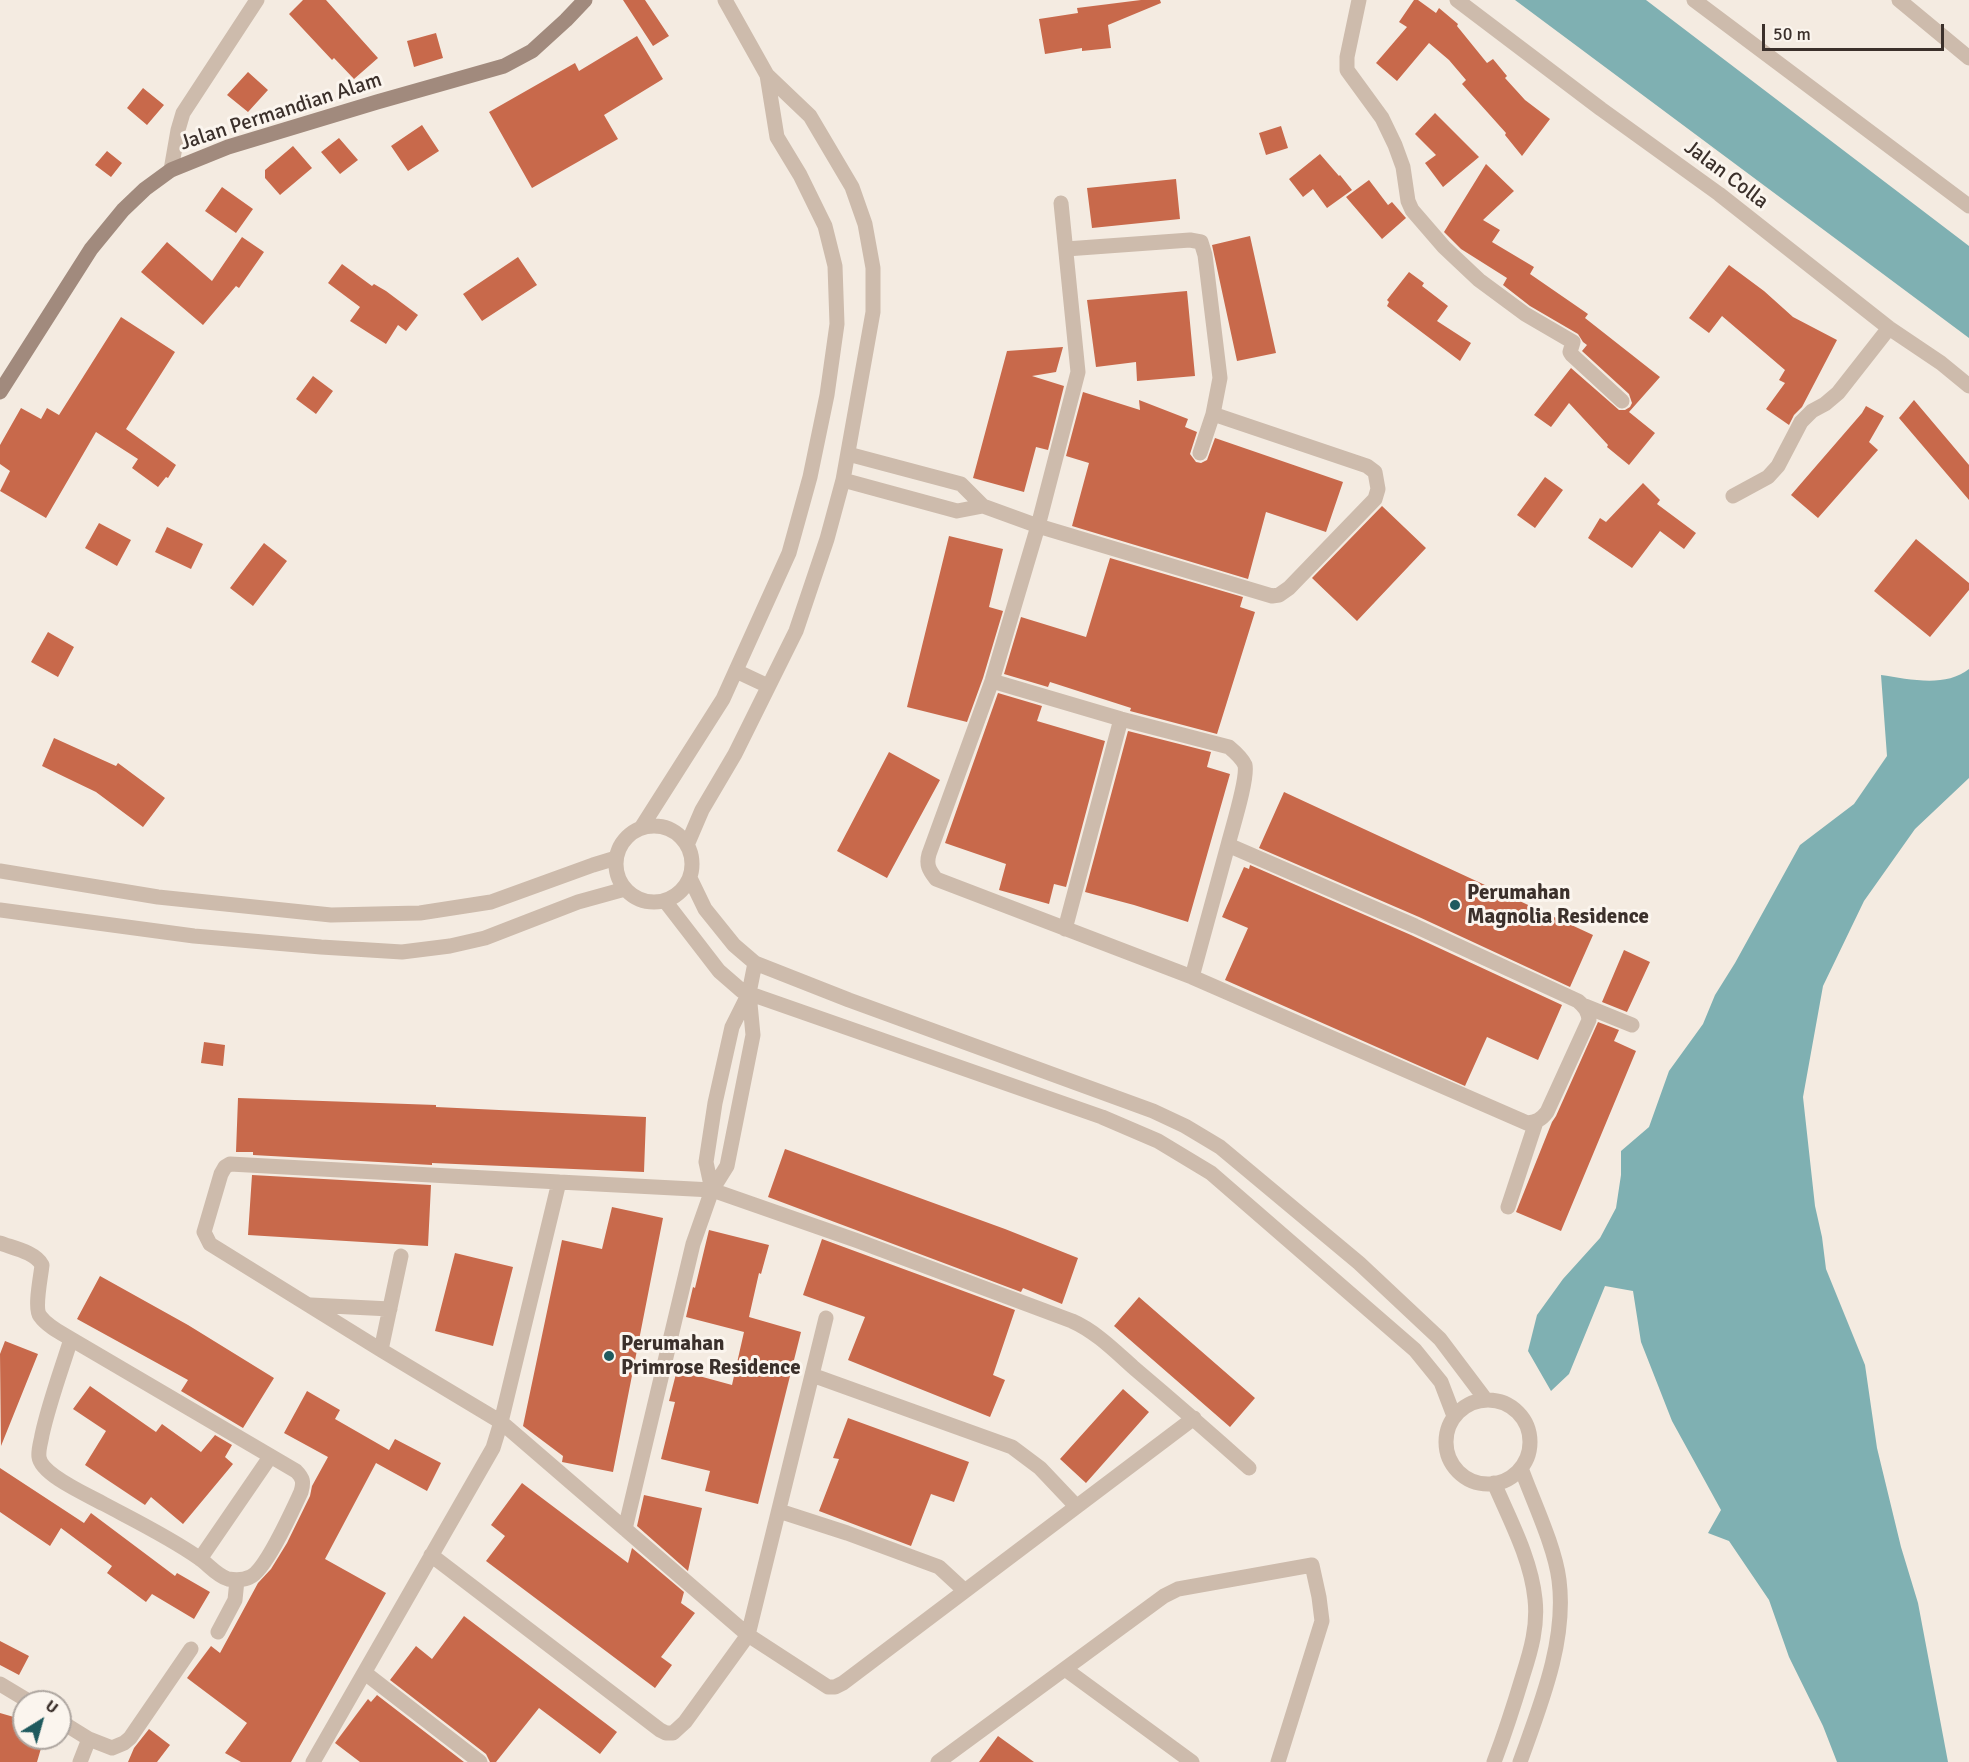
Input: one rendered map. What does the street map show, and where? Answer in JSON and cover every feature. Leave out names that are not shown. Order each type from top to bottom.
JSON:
[{"type":"main road","name":"Jalan Permandian Alam","points":[[0,392],[91,249],[123,210],[145,189],[171,170],[228,147],[504,66],[532,51],[585,0]]},
{"type":"street","points":[[171,170],[183,113],[257,0]]},
{"type":"street","points":[[687,844],[702,810],[735,754],[796,631],[827,539],[843,480],[873,312],[873,268],[865,224],[852,187],[810,116],[767,75],[725,0]]},
{"type":"street","points":[[1359,0],[1347,57],[1347,70],[1382,118],[1403,167],[1408,201],[1412,210],[1444,247],[1479,280],[1525,314],[1573,342],[1570,352],[1572,355],[1622,401]]},
{"type":"street","name":"Jalan Colla","points":[[1457,0],[1601,109],[1719,194],[1889,328],[1941,363],[1969,386]]},
{"type":"street","points":[[1694,0],[1969,206]]},
{"type":"street","points":[[1899,0],[1969,58]]},
{"type":"street","points":[[641,828],[662,826],[671,830],[687,844],[691,855],[690,878],[676,896],[665,901],[654,903],[644,901],[625,889],[616,869],[619,847],[625,839],[641,828],[723,699],[789,553],[810,477],[822,419],[837,324],[836,266],[825,226],[777,137],[767,75]]},
{"type":"street","points":[[1061,203],[1078,372],[1038,526],[992,681],[929,854],[927,864],[936,879],[1192,977],[1527,1123],[1536,1122],[1546,1112],[1589,1020],[1585,1006]]},
{"type":"street","points":[[1066,249],[1190,240],[1201,242],[1205,255],[1220,378],[1213,414],[1200,453]]},
{"type":"street","points":[[1733,496],[1768,477],[1778,466],[1801,422],[1812,411],[1838,393],[1889,328]]},
{"type":"street","points":[[848,454],[961,484],[983,506],[1038,526],[1272,596],[1279,595],[1289,588],[1375,499],[1378,489],[1375,472],[1367,466],[1213,414]]},
{"type":"street","points":[[843,480],[957,511],[983,506]]},
{"type":"street","points":[[736,671],[768,686]]},
{"type":"street","points":[[992,681],[1121,719],[1229,747],[1236,752],[1245,766],[1244,779],[1192,977]]},
{"type":"street","points":[[1065,928],[1121,719]]},
{"type":"street","points":[[1228,845],[1632,1025]]},
{"type":"street","points":[[0,871],[158,897],[331,915],[420,913],[491,902],[593,864],[616,858]]},
{"type":"street","points":[[690,878],[705,909],[734,945],[755,963],[860,1004],[1153,1111],[1185,1126],[1220,1148],[1359,1263],[1440,1339],[1486,1400]]},
{"type":"street","points":[[0,910],[194,936],[402,952],[450,946],[485,938],[578,902],[625,889]]},
{"type":"street","points":[[665,901],[719,971],[742,991],[1102,1117],[1158,1141],[1211,1173],[1415,1350],[1441,1382],[1454,1416]]},
{"type":"street","points":[[712,1190],[706,1162],[715,1103],[732,1027],[749,993],[755,963]]},
{"type":"street","points":[[625,1529],[693,1244],[712,1190],[727,1166],[753,1035],[749,993]]},
{"type":"street","points":[[1508,1207],[1536,1122]]},
{"type":"street","points":[[1194,1418],[843,1683],[828,1688],[748,1635],[501,1422],[210,1244],[204,1232],[221,1174],[230,1164],[712,1190],[858,1241],[1082,1326],[1194,1418],[1249,1468]]},
{"type":"street","points":[[313,1762],[493,1448],[559,1182]]},
{"type":"street","points":[[0,1244],[39,1260],[42,1265],[38,1313],[42,1319],[71,1339],[302,1476],[304,1484],[276,1544],[251,1577],[237,1580],[220,1575],[200,1559],[152,1529],[68,1485],[45,1470],[39,1459],[40,1446],[45,1421],[71,1339]]},
{"type":"street","points":[[381,1350],[401,1256]]},
{"type":"street","points":[[309,1305],[390,1309]]},
{"type":"street","points":[[430,1555],[666,1733],[674,1733],[679,1730],[748,1635],[826,1318]]},
{"type":"street","points":[[812,1375],[1012,1447],[1040,1468],[1076,1506]]},
{"type":"street","points":[[1486,1400],[1499,1401],[1511,1406],[1520,1415],[1529,1436],[1530,1447],[1521,1468],[1502,1482],[1478,1483],[1467,1478],[1458,1471],[1447,1451],[1448,1427],[1454,1416],[1468,1405],[1486,1400]]},
{"type":"street","points":[[200,1559],[270,1457]]},
{"type":"street","points":[[1520,1762],[1552,1668],[1558,1634],[1559,1609],[1559,1580],[1552,1552],[1521,1468]]},
{"type":"street","points":[[1494,1483],[1529,1568],[1535,1599],[1535,1634],[1511,1716],[1494,1762]]},
{"type":"street","points":[[779,1511],[939,1567],[965,1591]]},
{"type":"street","points":[[941,1761],[1164,1596],[1178,1589],[1312,1565],[1320,1597],[1322,1621],[1278,1762]]},
{"type":"street","points":[[218,1632],[235,1600],[237,1580]]},
{"type":"street","points":[[72,1728],[89,1739],[112,1748],[124,1743],[191,1649]]},
{"type":"street","points":[[1065,1669],[1192,1762]]},
{"type":"street","points":[[365,1673],[480,1762]]},
{"type":"street","points":[[80,1762],[89,1739]]},
{"type":"water","points":[[1515,0],[1646,0],[1969,246],[1969,338]]},
{"type":"water","points":[[1969,669],[1969,778],[1915,829],[1864,901],[1823,986],[1803,1097],[1815,1206],[1826,1269],[1865,1365],[1877,1448],[1901,1547],[1918,1603],[1948,1762],[1837,1762],[1823,1726],[1789,1657],[1769,1600],[1729,1541],[1708,1533],[1721,1510],[1672,1421],[1641,1342],[1633,1291],[1605,1286],[1569,1374],[1551,1391],[1528,1351],[1537,1315],[1563,1279],[1600,1238],[1616,1208],[1621,1175],[1621,1151],[1649,1127],[1669,1071],[1703,1024],[1715,995],[1800,845],[1854,804],[1887,756],[1881,675],[1926,681],[1949,679]]},
{"type":"building","points":[[303,0],[326,0],[378,58],[354,79],[334,58],[332,60],[289,14]]},
{"type":"building","points":[[623,0],[645,0],[669,36],[653,46]]},
{"type":"building","points":[[1141,0],[1160,0],[1161,3],[1108,25],[1111,48],[1082,51],[1082,48],[1045,54],[1039,19],[1078,13],[1077,8]]},
{"type":"building","points":[[1414,0],[1418,0],[1436,13],[1439,8],[1458,24],[1457,26],[1487,63],[1493,59],[1507,76],[1505,78],[1525,100],[1550,119],[1522,156],[1505,135],[1506,133],[1462,84],[1466,80],[1449,60],[1429,43],[1397,81],[1376,63],[1407,27],[1399,22]]},
{"type":"building","points":[[436,33],[443,58],[414,67],[407,41]]},
{"type":"building","points":[[637,36],[663,79],[604,115],[618,139],[532,188],[489,112],[575,63],[579,71]]},
{"type":"building","points":[[248,72],[268,90],[248,112],[227,95]]},
{"type":"building","points":[[143,88],[164,105],[147,125],[127,108]]},
{"type":"building","points":[[1435,113],[1479,157],[1443,187],[1425,163],[1436,155],[1415,134]]},
{"type":"building","points":[[422,125],[439,151],[408,171],[391,146]]},
{"type":"building","points":[[1281,126],[1288,148],[1266,155],[1259,133]]},
{"type":"building","points":[[339,138],[358,160],[340,174],[321,152]]},
{"type":"building","points":[[293,146],[312,168],[280,195],[265,178],[265,170]]},
{"type":"building","points":[[107,151],[122,163],[111,177],[95,165]]},
{"type":"building","points":[[1320,154],[1352,190],[1327,208],[1313,189],[1303,197],[1289,179]]},
{"type":"building","points":[[1486,164],[1514,191],[1483,220],[1500,230],[1492,242],[1534,267],[1530,274],[1588,314],[1585,318],[1660,377],[1629,412],[1655,433],[1629,465],[1607,447],[1608,445],[1569,403],[1551,427],[1534,415],[1571,368],[1619,410],[1630,407],[1632,403],[1629,394],[1582,351],[1587,345],[1578,334],[1530,306],[1503,285],[1507,278],[1461,249],[1444,232]]},
{"type":"building","points":[[1176,179],[1180,219],[1092,228],[1087,188]]},
{"type":"building","points":[[1369,180],[1388,205],[1392,202],[1406,218],[1382,239],[1346,197]]},
{"type":"building","points":[[222,187],[253,209],[236,233],[205,211]]},
{"type":"building","points":[[1250,236],[1276,353],[1237,361],[1212,245]]},
{"type":"building","points":[[242,237],[264,252],[239,288],[236,286],[203,325],[141,272],[167,242],[212,281]]},
{"type":"building","points":[[518,257],[537,285],[482,321],[463,294]]},
{"type":"building","points":[[342,264],[372,286],[374,284],[386,291],[418,315],[406,331],[398,325],[386,344],[350,321],[360,307],[328,283]]},
{"type":"building","points":[[1729,265],[1764,291],[1793,317],[1837,340],[1802,407],[1794,415],[1789,425],[1766,409],[1785,383],[1779,380],[1785,370],[1722,316],[1709,333],[1689,318]]},
{"type":"building","points":[[1409,272],[1424,283],[1422,286],[1448,306],[1437,321],[1471,343],[1460,361],[1387,306],[1389,302],[1387,300]]},
{"type":"building","points":[[1187,291],[1195,376],[1137,381],[1136,362],[1096,367],[1087,300]]},
{"type":"building","points":[[121,317],[175,352],[126,429],[176,465],[168,478],[166,477],[158,487],[132,468],[138,459],[96,432],[46,518],[0,491],[10,471],[0,464],[0,445],[21,408],[41,419],[47,408],[59,415]]},
{"type":"building","points":[[1063,347],[1056,372],[1032,376],[1064,386],[1048,450],[1036,447],[1024,492],[973,478],[1007,351]]},
{"type":"building","points":[[313,376],[333,391],[316,414],[296,399]]},
{"type":"building","points":[[1083,392],[1140,410],[1139,400],[1188,419],[1185,427],[1197,432],[1190,454],[1196,462],[1201,463],[1207,460],[1215,438],[1343,482],[1326,532],[1266,512],[1248,579],[1072,526],[1089,463],[1066,456]]},
{"type":"building","points":[[1914,400],[1969,465],[1969,500],[1899,418]]},
{"type":"building","points":[[1866,406],[1884,416],[1869,442],[1878,450],[1818,518],[1791,495]]},
{"type":"building","points":[[1545,477],[1563,490],[1535,528],[1517,515]]},
{"type":"building","points":[[1643,483],[1660,500],[1657,504],[1696,533],[1684,549],[1660,531],[1632,568],[1588,538],[1600,518],[1606,522]]},
{"type":"building","points":[[1382,506],[1426,548],[1357,621],[1312,578]]},
{"type":"building","points":[[99,523],[131,540],[117,566],[85,548]]},
{"type":"building","points":[[167,527],[203,544],[191,569],[155,552]]},
{"type":"building","points":[[949,536],[1003,549],[989,607],[1003,611],[967,722],[907,707]]},
{"type":"building","points":[[1916,539],[1969,583],[1969,590],[1930,637],[1874,591]]},
{"type":"building","points":[[264,543],[287,561],[253,606],[230,588]]},
{"type":"building","points":[[1110,558],[1243,597],[1240,607],[1255,612],[1217,734],[1130,711],[1131,708],[1050,682],[1048,687],[1004,674],[1021,617],[1086,637]]},
{"type":"building","points":[[48,632],[74,647],[58,677],[31,662]]},
{"type":"building","points":[[998,693],[1042,706],[1037,721],[1105,741],[1066,887],[1054,884],[1049,904],[999,890],[1006,864],[945,843]]},
{"type":"building","points":[[1128,731],[1211,752],[1207,767],[1230,774],[1188,922],[1085,892]]},
{"type":"building","points":[[54,738],[116,766],[118,763],[165,798],[143,827],[96,792],[42,766]]},
{"type":"building","points":[[889,752],[940,780],[887,878],[837,851]]},
{"type":"building","name":"Perumahan Magnolia Residence","points":[[1284,792],[1593,935],[1570,987],[1419,917],[1259,848]]},
{"type":"building","points":[[1250,865],[1411,935],[1562,1005],[1538,1060],[1487,1037],[1465,1086],[1225,980],[1248,928],[1222,917],[1244,867],[1249,869]]},
{"type":"building","points":[[1624,950],[1650,962],[1627,1012],[1602,1002]]},
{"type":"building","points":[[1598,1022],[1619,1030],[1614,1041],[1636,1051],[1561,1231],[1516,1212],[1552,1122]]},
{"type":"building","points":[[204,1042],[225,1045],[223,1066],[201,1063]]},
{"type":"building","points":[[238,1098],[436,1105],[436,1107],[646,1117],[644,1172],[432,1163],[432,1165],[253,1155],[253,1152],[236,1152]]},
{"type":"building","points":[[785,1149],[1078,1258],[1062,1304],[1023,1288],[1021,1292],[768,1197]]},
{"type":"building","points":[[252,1175],[431,1185],[428,1246],[248,1235]]},
{"type":"building","name":"Perumahan Primrose Residence","points":[[612,1207],[663,1218],[613,1472],[562,1462],[563,1456],[523,1426],[562,1240],[602,1249]]},
{"type":"building","points":[[709,1230],[769,1245],[761,1274],[759,1273],[749,1317],[801,1332],[758,1504],[705,1491],[710,1471],[661,1459],[675,1402],[669,1401],[677,1370],[732,1385],[744,1332],[686,1317]]},
{"type":"building","points":[[822,1239],[1015,1310],[993,1375],[1005,1380],[990,1417],[848,1360],[865,1317],[803,1295]]},
{"type":"building","points":[[455,1253],[513,1267],[493,1346],[435,1331]]},
{"type":"building","points":[[100,1276],[188,1325],[274,1378],[243,1428],[181,1391],[188,1380],[77,1319]]},
{"type":"building","points":[[1139,1297],[1255,1398],[1230,1427],[1114,1326]]},
{"type":"building","points":[[5,1341],[38,1354],[1,1446],[0,1354]]},
{"type":"building","points":[[90,1386],[156,1432],[162,1424],[201,1452],[215,1435],[232,1445],[225,1457],[233,1464],[183,1524],[151,1497],[145,1505],[85,1465],[106,1431],[73,1409]]},
{"type":"building","points":[[1123,1389],[1149,1412],[1086,1483],[1060,1459]]},
{"type":"building","points":[[307,1391],[340,1410],[335,1419],[389,1450],[395,1439],[441,1463],[427,1491],[376,1463],[325,1559],[386,1593],[291,1762],[241,1762],[225,1753],[247,1723],[187,1678],[211,1646],[220,1653],[258,1583],[271,1569],[287,1543],[310,1496],[312,1486],[328,1457],[284,1433]]},
{"type":"building","points":[[848,1418],[969,1462],[954,1502],[931,1494],[911,1546],[819,1511],[839,1459],[833,1458]]},
{"type":"building","points":[[0,1468],[84,1523],[91,1513],[175,1576],[177,1573],[210,1592],[194,1619],[152,1594],[146,1602],[107,1573],[112,1566],[61,1528],[50,1546],[0,1512]]},
{"type":"building","points":[[522,1483],[628,1563],[632,1548],[684,1592],[681,1603],[695,1613],[661,1657],[672,1665],[655,1688],[486,1561],[505,1536],[491,1525]]},
{"type":"building","points":[[644,1495],[702,1508],[688,1571],[637,1526]]},
{"type":"building","points":[[464,1616],[617,1732],[600,1754],[539,1708],[496,1762],[490,1762],[486,1754],[390,1680],[416,1646],[432,1659]]},
{"type":"building","points":[[0,1641],[29,1656],[19,1675],[0,1665]]},
{"type":"building","points":[[377,1695],[464,1762],[360,1762],[335,1743],[368,1699],[371,1702]]},
{"type":"building","points":[[0,1713],[12,1716],[12,1750],[40,1750],[37,1762],[0,1762]]},
{"type":"building","points":[[149,1729],[170,1745],[157,1762],[128,1762],[134,1748]]},
{"type":"building","points":[[998,1736],[1034,1762],[979,1762]]},
{"type":"place","name":"Perumahan Magnolia Residence","points":[[1455,905]]},
{"type":"place","name":"Perumahan Primrose Residence","points":[[609,1356]]}]
